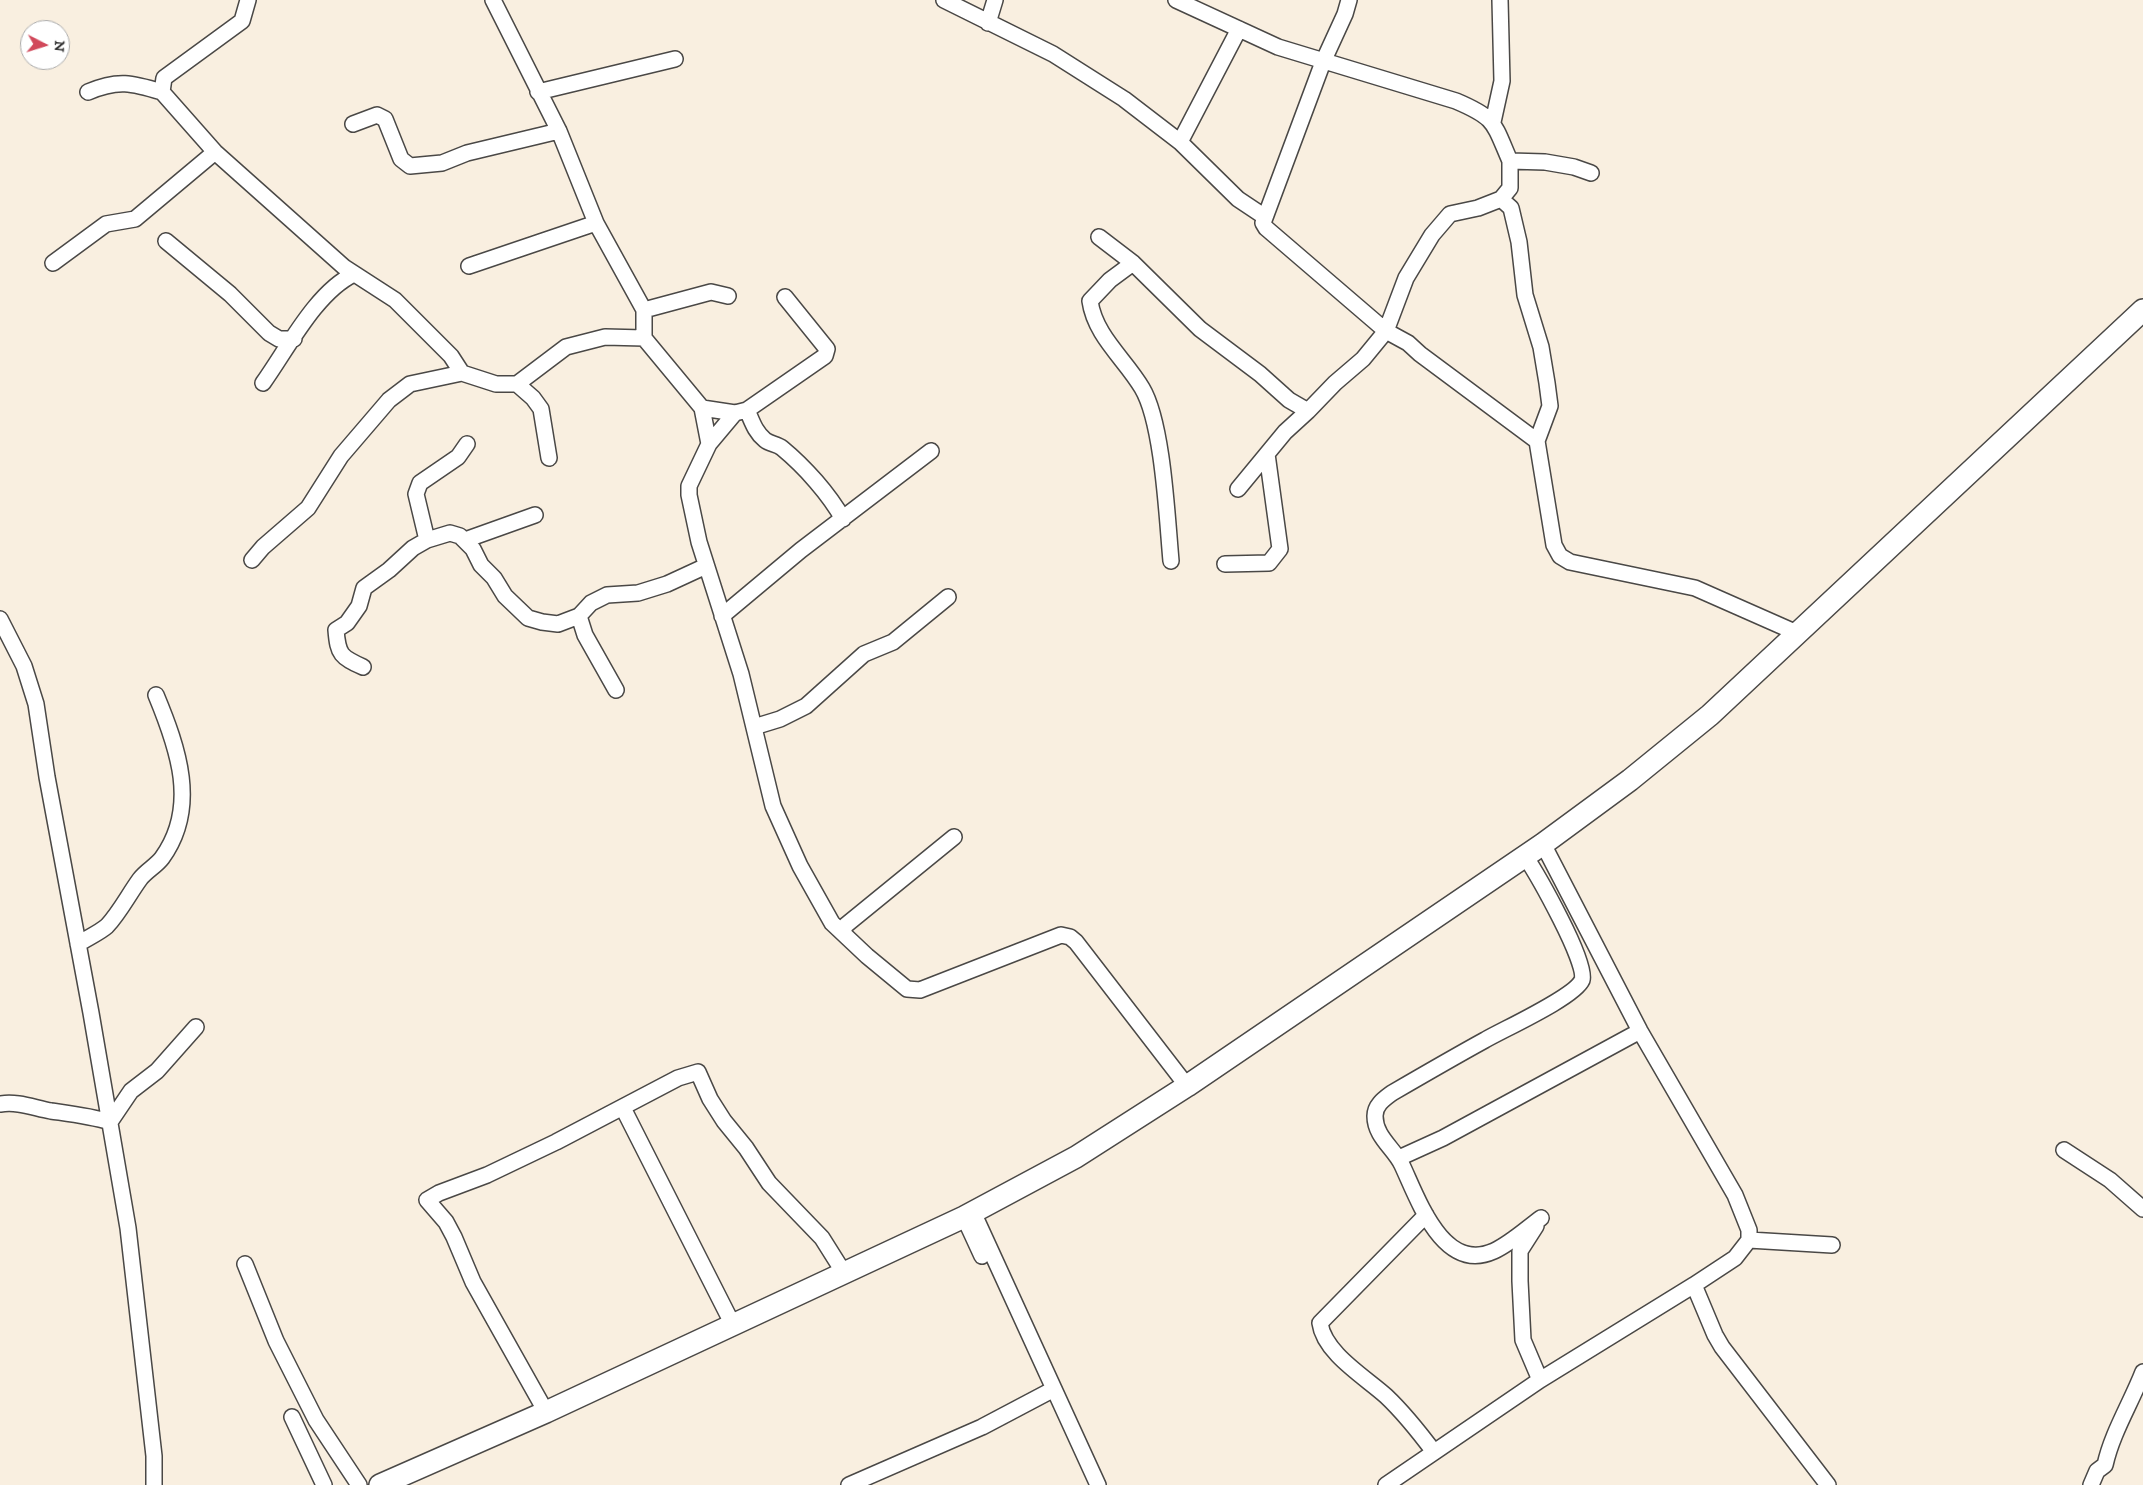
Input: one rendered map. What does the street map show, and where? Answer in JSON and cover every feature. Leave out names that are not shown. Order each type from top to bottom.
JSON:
[{"type":"highway","points":[[380,1485],[546,1412],[969,1214],[1076,1157],[1187,1086],[1543,844],[1630,780],[1710,715],[2141,317]]},
{"type":"street","points":[[162,92],[164,78],[242,21],[248,0]]},
{"type":"street","points":[[493,0],[559,131],[596,223],[644,310],[644,338],[702,408],[708,444]]},
{"type":"street","points":[[944,0],[1053,54],[1124,99],[1180,142],[1238,199],[1265,216]]},
{"type":"street","points":[[988,23],[995,0]]},
{"type":"street","points":[[1176,0],[1278,47],[1480,111],[1493,122],[1510,161],[1510,188],[1500,199],[1478,208],[1450,214],[1444,219],[1406,278],[1386,331],[1363,359],[1335,382],[1308,410],[1267,454],[1238,489]]},
{"type":"street","points":[[1349,0],[1346,14],[1324,62],[1263,223],[1266,228],[1386,331],[1408,343],[1537,441]]},
{"type":"street","points":[[1493,122],[1502,80],[1503,59],[1500,35],[1500,0]]},
{"type":"street","points":[[1180,142],[1239,29]]},
{"type":"street","points":[[538,92],[675,59]]},
{"type":"street","points":[[88,92],[105,84],[129,82],[162,92],[215,152],[354,274],[395,300],[451,356],[462,373]]},
{"type":"street","points":[[353,124],[377,115],[385,119],[402,159],[410,166],[442,164],[467,153],[559,131]]},
{"type":"street","points":[[53,263],[106,224],[135,219],[215,152]]},
{"type":"street","points":[[1510,161],[1545,162],[1591,173]]},
{"type":"street","points":[[1500,199],[1511,208],[1519,242],[1526,295],[1541,347],[1550,406],[1537,441],[1554,544],[1560,556],[1570,562],[1695,588],[1797,633]]},
{"type":"street","points":[[469,266],[596,223]]},
{"type":"street","points":[[1099,237],[1133,263],[1200,330],[1260,374],[1289,400],[1308,410]]},
{"type":"street","points":[[166,241],[174,250],[230,294],[270,333],[279,339],[294,338]]},
{"type":"street","points":[[1133,263],[1110,280],[1090,301],[1092,317],[1118,357],[1143,388],[1153,416],[1165,495],[1171,561]]},
{"type":"street","points":[[263,383],[294,338],[339,281],[354,274]]},
{"type":"street","points":[[644,310],[711,292],[728,296]]},
{"type":"street","points":[[785,297],[827,349],[825,356],[741,411],[708,444],[689,486],[689,496],[706,566],[741,674],[773,806],[800,866],[832,922],[867,956],[907,989],[920,990],[1061,934],[1070,937],[1076,942],[1187,1086]]},
{"type":"street","points":[[252,560],[263,547],[308,508],[341,456],[389,400],[410,384],[462,373],[496,384],[517,384],[566,347],[606,337],[644,338]]},
{"type":"street","points":[[517,384],[534,398],[541,409],[549,458]]},
{"type":"street","points":[[702,408],[741,411],[766,440],[781,447],[802,468],[834,504],[843,519]]},
{"type":"street","points":[[427,540],[416,494],[420,483],[458,458],[468,444]]},
{"type":"street","points":[[722,616],[801,550],[931,451]]},
{"type":"street","points":[[1225,564],[1269,563],[1280,549],[1267,454]]},
{"type":"street","points":[[465,540],[535,515]]},
{"type":"street","points":[[363,668],[344,658],[338,648],[336,630],[347,623],[358,606],[364,588],[389,570],[413,548],[427,540],[450,533],[465,540],[473,548],[481,565],[494,578],[504,596],[528,618],[558,624],[579,616],[591,603],[607,595],[638,593],[667,584],[706,566]]},
{"type":"street","points":[[754,727],[780,719],[806,706],[864,654],[893,642],[948,597]]},
{"type":"street","points":[[579,616],[585,635],[616,690]]},
{"type":"street","points":[[0,619],[24,666],[36,704],[47,777],[128,1228],[154,1456],[154,1485]]},
{"type":"street","points":[[78,944],[106,926],[141,879],[162,858],[174,833],[183,807],[181,765],[156,695]]},
{"type":"street","points":[[842,932],[846,925],[954,837]]},
{"type":"street","points":[[1386,1485],[1540,1380],[1735,1258],[1749,1240],[1749,1230],[1735,1195],[1640,1031],[1543,844]]},
{"type":"street","points":[[1525,856],[1574,947],[1583,969],[1581,981],[1575,989],[1542,1010],[1486,1039],[1385,1098],[1376,1108],[1376,1126],[1379,1133],[1399,1158],[1426,1215],[1444,1241],[1453,1249],[1477,1254],[1494,1251],[1541,1218],[1520,1251],[1523,1340],[1540,1380]]},
{"type":"street","points":[[110,1122],[131,1091],[157,1071],[181,1047],[196,1027]]},
{"type":"street","points":[[1399,1158],[1443,1138],[1640,1031]]},
{"type":"street","points":[[546,1412],[473,1282],[446,1222],[427,1200],[439,1192],[487,1175],[623,1108],[678,1078],[698,1072],[710,1099],[724,1121],[746,1148],[769,1183],[822,1238],[844,1273]]},
{"type":"street","points":[[0,1104],[24,1104],[87,1115],[110,1122]]},
{"type":"street","points":[[623,1108],[733,1325]]},
{"type":"street","points":[[2064,1150],[2110,1180],[2143,1209]]},
{"type":"street","points":[[969,1214],[1050,1391],[1098,1485]]},
{"type":"street","points":[[1426,1215],[1320,1323],[1321,1333],[1330,1344],[1354,1371],[1384,1395],[1404,1415],[1434,1452]]},
{"type":"street","points":[[1749,1240],[1832,1245]]},
{"type":"street","points":[[245,1264],[276,1341],[316,1420],[359,1485]]},
{"type":"street","points":[[1694,1285],[1715,1335],[1722,1346],[1828,1485]]},
{"type":"street","points":[[2091,1485],[2097,1471],[2106,1465],[2110,1443],[2121,1423],[2143,1372]]},
{"type":"street","points":[[849,1485],[982,1427],[1050,1391]]},
{"type":"street","points":[[1050,1391],[1088,1485]]},
{"type":"street","points":[[292,1417],[324,1485]]}]
